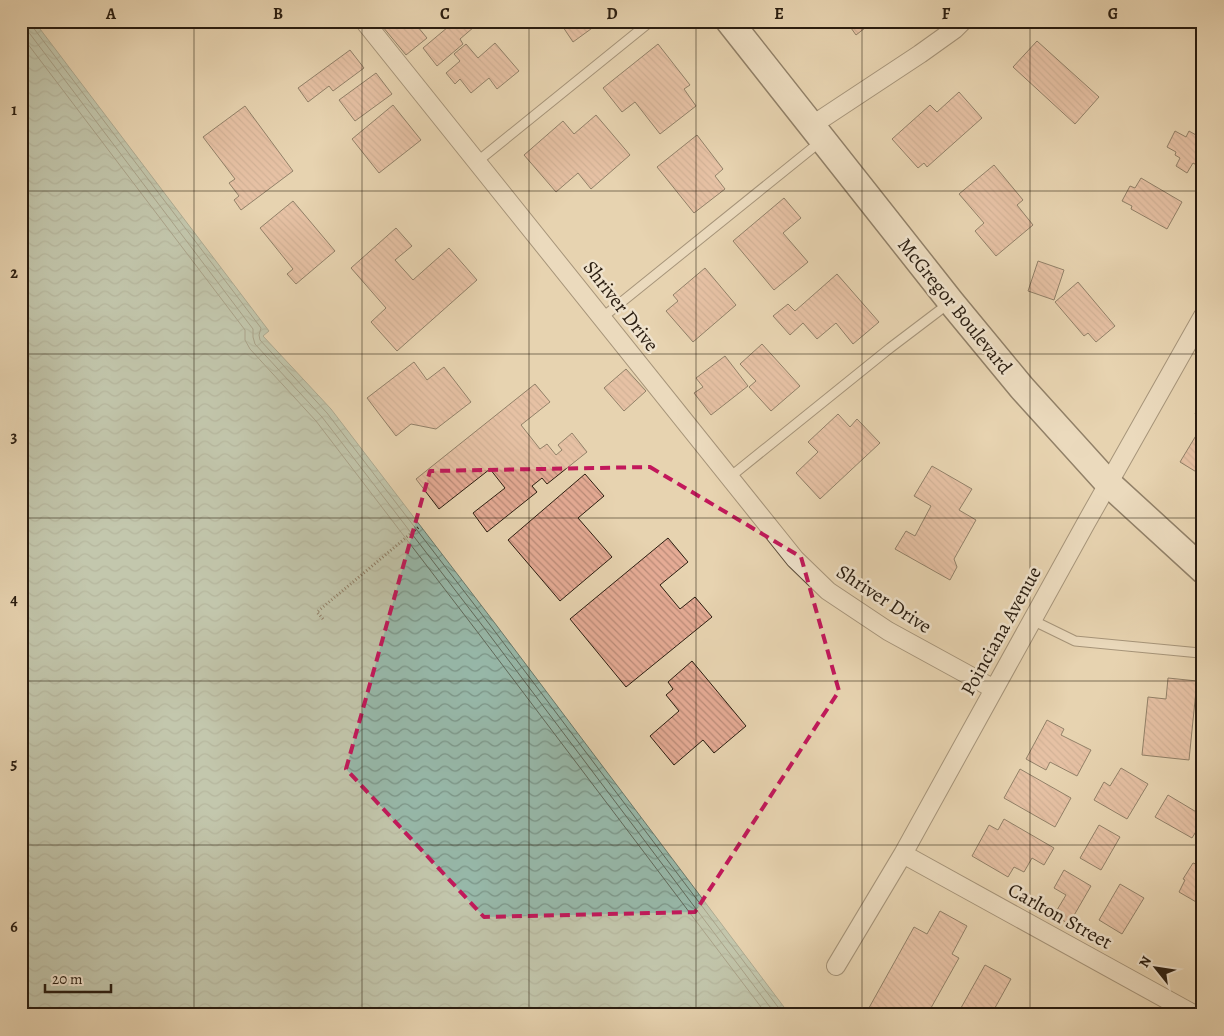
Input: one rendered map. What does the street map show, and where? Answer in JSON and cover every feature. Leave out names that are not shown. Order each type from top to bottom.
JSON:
[{"type":"main road","name":"McGregor Boulevard","points":[[729,21],[951,302],[1022,388],[1108,483],[1203,570]]},
{"type":"street","name":"Shriver Drive","points":[[364,21],[603,317],[795,560],[828,591],[888,631],[994,689]]},
{"type":"street","points":[[817,133],[963,21]]},
{"type":"street","name":"Poinciana Avenue","points":[[836,966],[903,854],[1108,483],[1203,316]]},
{"type":"street","name":"Carlton Street","points":[[903,854],[1195,1015]]},
{"type":"lane","points":[[478,161],[651,21]]},
{"type":"lane","points":[[603,317],[817,133]]},
{"type":"lane","points":[[730,477],[890,348],[951,302]]},
{"type":"lane","points":[[1032,620],[1075,641],[1203,652]]},
{"type":"path","points":[[323,619],[317,612],[420,526]]},
{"type":"highlighted area","points":[[650,467],[801,557],[839,691],[695,912],[484,917],[346,769],[430,471]]},
{"type":"water","points":[[21,21],[34,21],[269,331],[263,336],[331,409],[790,1015],[21,1015]]},
{"type":"building","points":[[378,21],[413,21],[427,38],[406,55]]},
{"type":"building","points":[[449,21],[481,21],[460,39],[463,44],[437,66],[423,48],[448,27],[446,24]]},
{"type":"building","points":[[559,21],[591,21],[595,26],[573,42]]},
{"type":"building","points":[[846,21],[874,21],[856,35]]},
{"type":"building","points":[[1037,41],[1099,97],[1075,124],[1013,67]]},
{"type":"building","points":[[495,43],[519,71],[497,89],[489,78],[471,93],[460,79],[455,84],[446,73],[460,61],[454,54],[466,44],[478,58]]},
{"type":"building","points":[[658,44],[690,85],[684,89],[696,106],[660,134],[635,102],[622,112],[603,88]]},
{"type":"building","points":[[350,50],[364,68],[333,91],[329,86],[308,102],[298,88]]},
{"type":"building","points":[[376,73],[392,94],[355,121],[339,100]]},
{"type":"building","points":[[959,92],[982,118],[927,167],[924,163],[918,168],[892,139],[930,105],[937,112]]},
{"type":"building","points":[[393,105],[421,140],[379,173],[352,139]]},
{"type":"building","points":[[245,106],[293,171],[241,210],[234,200],[239,196],[229,183],[235,179],[203,137]]},
{"type":"building","points":[[596,115],[630,155],[591,189],[578,173],[556,192],[524,155],[563,121],[574,134]]},
{"type":"building","points":[[1175,131],[1186,137],[1189,131],[1203,139],[1202,168],[1193,163],[1187,173],[1176,166],[1180,158],[1175,155],[1176,152],[1167,147]]},
{"type":"building","points":[[697,135],[723,169],[715,176],[725,189],[694,213],[657,167]]},
{"type":"building","points":[[994,165],[1023,200],[1017,205],[1033,225],[996,256],[975,231],[984,223],[959,194]]},
{"type":"building","points":[[1141,178],[1182,202],[1167,229],[1131,209],[1132,206],[1122,201],[1130,186],[1135,188]]},
{"type":"building","points":[[784,198],[801,218],[783,233],[808,262],[774,290],[733,241]]},
{"type":"building","points":[[293,201],[335,251],[296,284],[287,274],[293,269],[260,228]]},
{"type":"building","points":[[396,228],[412,246],[395,260],[413,280],[449,248],[477,280],[397,351],[371,322],[386,308],[351,268]]},
{"type":"building","points":[[1038,261],[1064,270],[1054,300],[1028,291]]},
{"type":"building","points":[[705,268],[736,305],[693,342],[666,311],[678,301],[673,295]]},
{"type":"building","points":[[837,274],[879,322],[853,344],[836,323],[817,339],[803,323],[790,335],[773,316],[788,304],[795,311]]},
{"type":"building","points":[[1078,282],[1115,326],[1096,342],[1088,333],[1084,336],[1055,302]]},
{"type":"building","points":[[762,344],[800,386],[771,411],[749,387],[756,381],[740,364]]},
{"type":"building","points":[[725,356],[748,386],[711,415],[694,393],[703,387],[696,378]]},
{"type":"building","points":[[414,362],[427,380],[444,367],[471,402],[436,429],[411,424],[396,436],[367,398]]},
{"type":"building","points":[[626,369],[646,391],[624,411],[604,388]]},
{"type":"building","points":[[535,384],[550,402],[521,425],[540,449],[547,444],[556,455],[562,450],[558,445],[572,433],[587,452],[547,484],[542,478],[532,486],[537,492],[487,532],[473,513],[505,488],[490,469],[439,509],[416,479]]},
{"type":"building","points":[[1203,401],[1203,419],[1195,414]]},
{"type":"building","points":[[838,414],[850,427],[857,419],[880,443],[820,499],[796,473],[818,452],[808,442]]},
{"type":"building","points":[[1203,424],[1203,476],[1180,462]]},
{"type":"building","points":[[932,466],[972,489],[959,510],[976,520],[954,559],[957,567],[950,580],[895,549],[906,531],[915,536],[931,506],[914,496]]},
{"type":"building","points":[[585,474],[604,496],[578,518],[612,557],[560,601],[508,540]]},
{"type":"building","points":[[668,538],[688,562],[660,585],[680,609],[695,597],[712,617],[626,687],[570,619]]},
{"type":"building","points":[[692,661],[746,726],[714,753],[703,740],[674,765],[650,736],[679,711],[666,695],[673,689],[668,682]]},
{"type":"building","points":[[1168,678],[1197,681],[1189,760],[1142,755],[1148,697],[1166,699]]},
{"type":"building","points":[[1047,720],[1064,729],[1061,735],[1091,750],[1077,776],[1050,762],[1046,770],[1026,759]]},
{"type":"building","points":[[1121,768],[1148,784],[1127,819],[1094,800],[1104,782],[1110,786]]},
{"type":"building","points":[[1020,769],[1071,798],[1055,827],[1004,798]]},
{"type":"building","points":[[1168,795],[1203,816],[1203,820],[1192,838],[1155,817]]},
{"type":"building","points":[[1004,819],[1054,848],[1044,865],[1032,858],[1024,872],[1014,867],[1008,877],[972,856],[989,825],[998,830]]},
{"type":"building","points":[[1099,825],[1120,837],[1101,870],[1080,858]]},
{"type":"building","points":[[1203,852],[1203,906],[1179,892],[1185,880],[1183,879],[1193,863],[1196,864]]},
{"type":"building","points":[[1064,870],[1091,886],[1069,924],[1054,915],[1066,895],[1054,888]]},
{"type":"building","points":[[1120,884],[1144,898],[1122,934],[1099,920]]},
{"type":"building","points":[[940,911],[967,926],[952,954],[959,958],[927,1015],[865,1015],[914,927],[927,934]]},
{"type":"building","points":[[985,965],[1011,979],[991,1015],[957,1015]]}]
